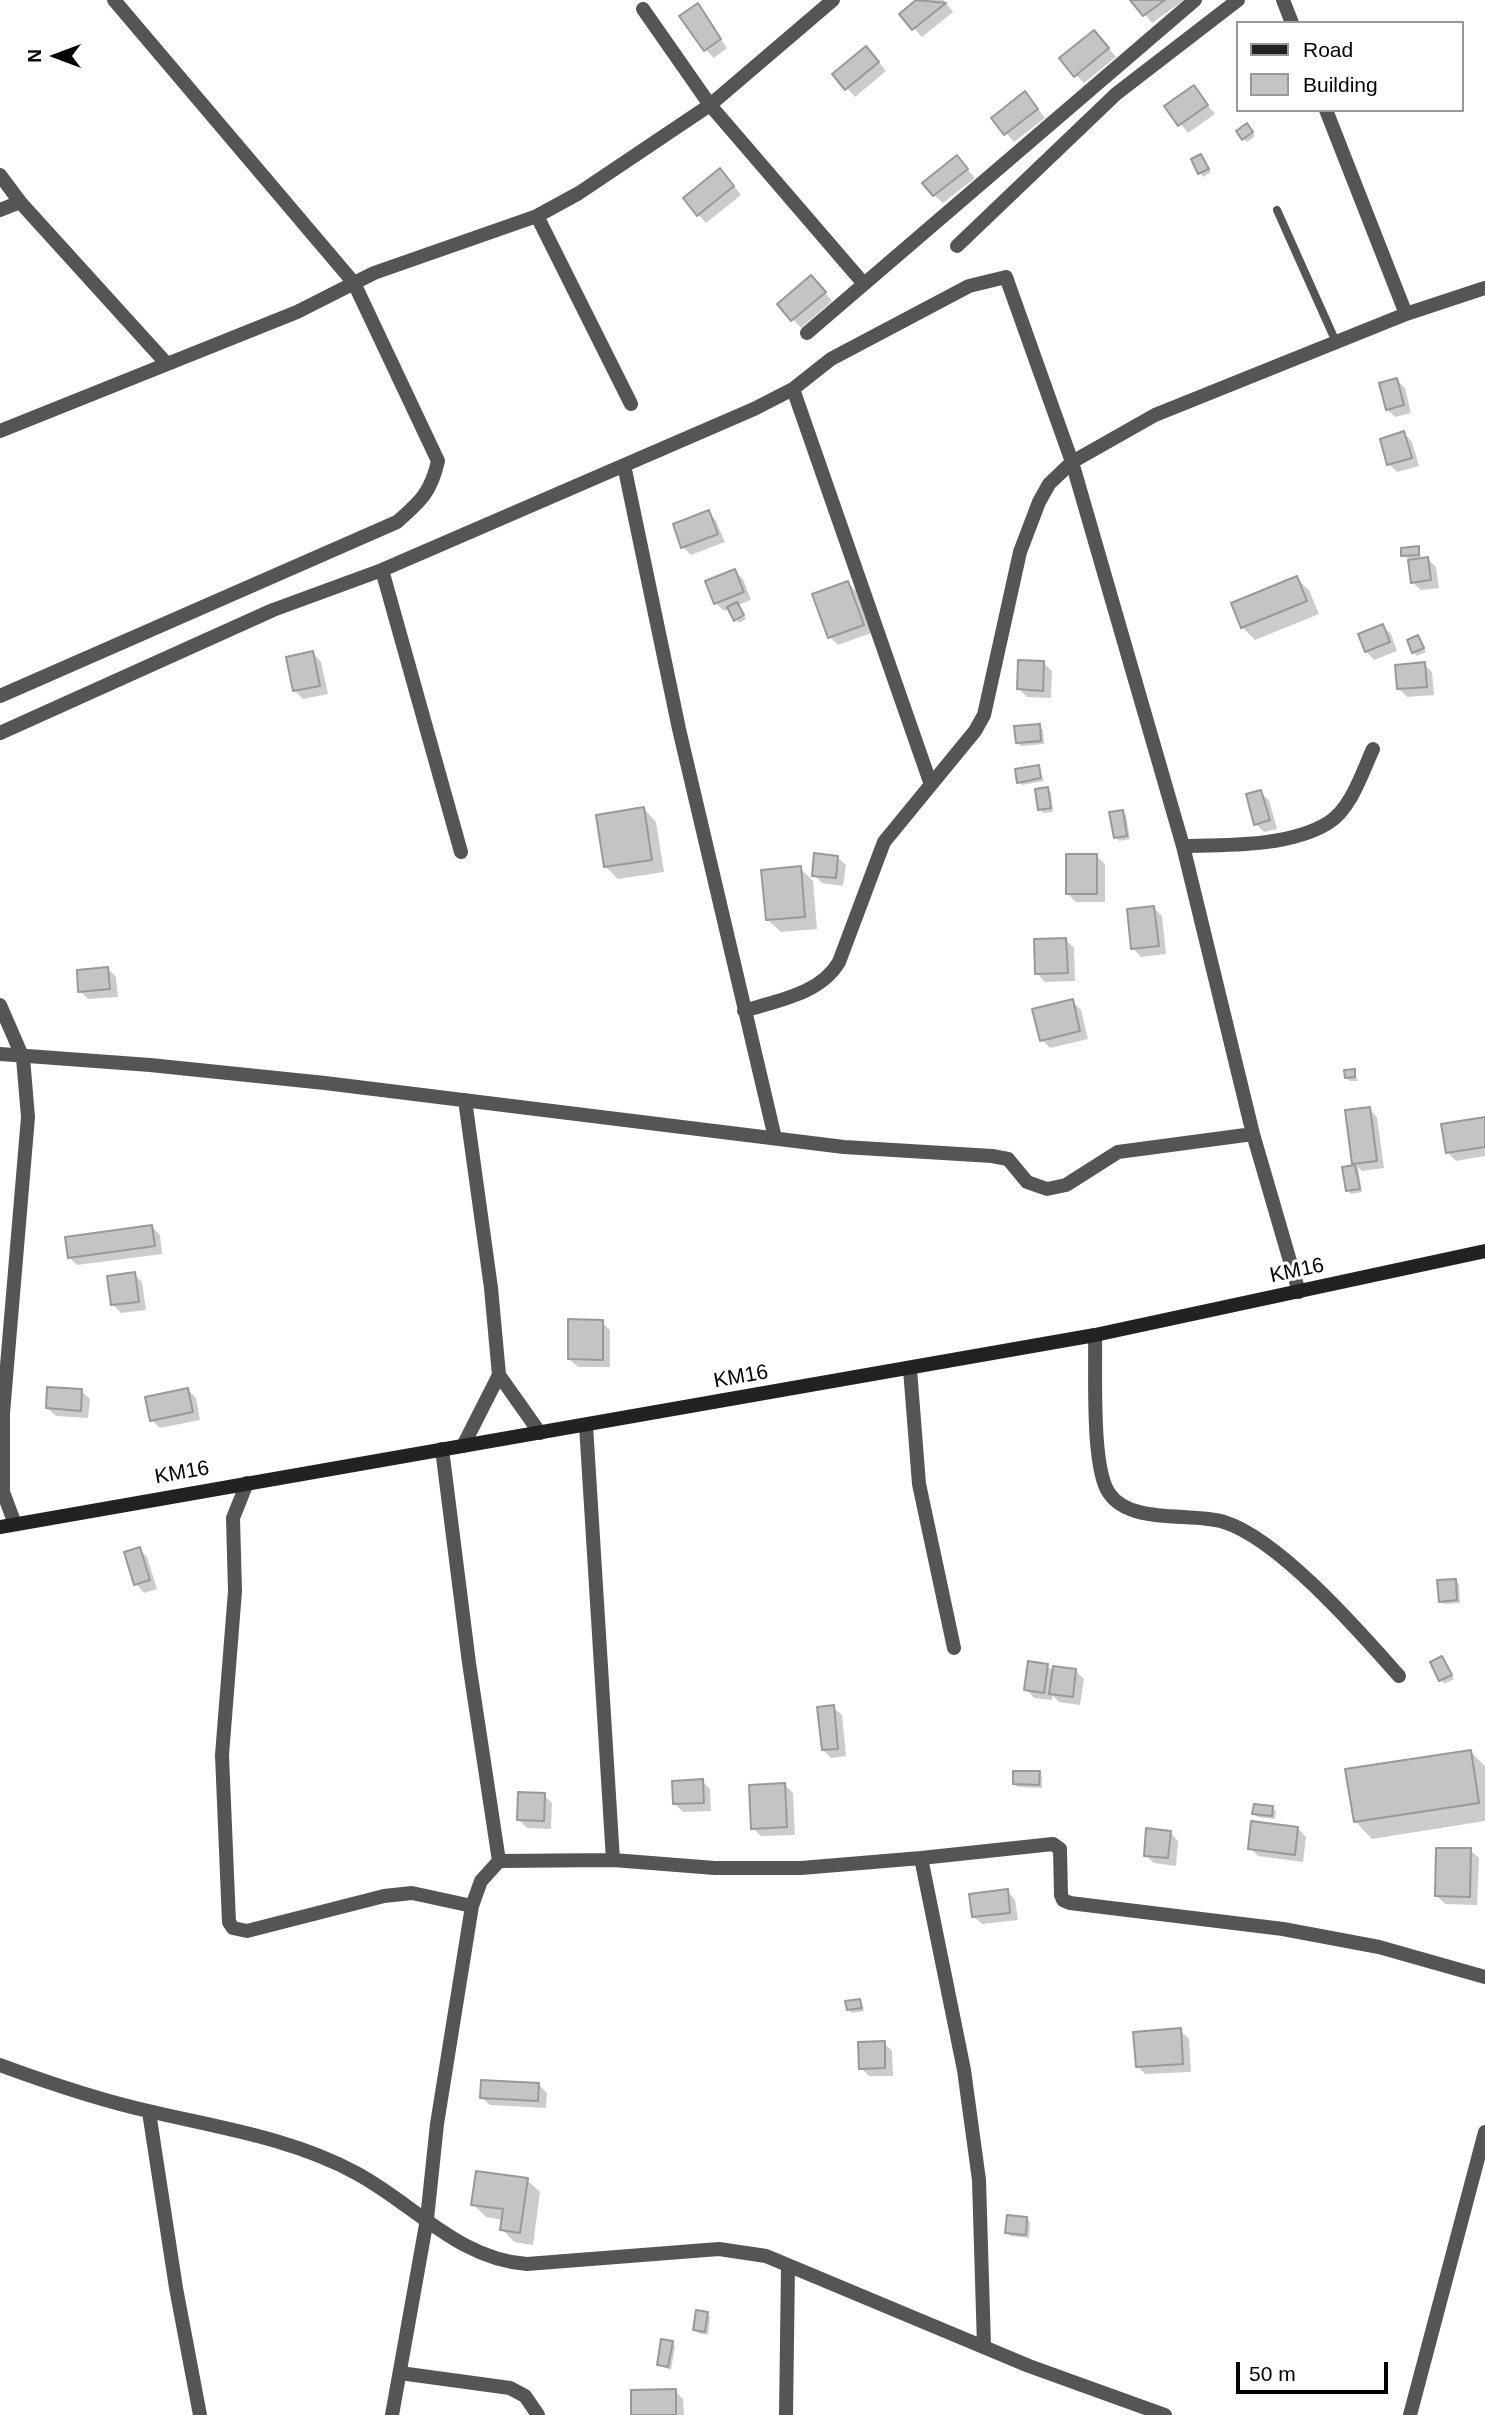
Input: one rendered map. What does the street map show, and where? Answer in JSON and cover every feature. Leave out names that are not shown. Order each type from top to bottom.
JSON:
[{"type":"street","points":[[0,696],[397,522],[420,502],[433,484],[438,461],[355,283],[114,0]]},
{"type":"street","points":[[0,431],[297,312],[355,283],[537,216],[579,193],[710,105],[833,0]]},
{"type":"street","points":[[807,333],[1195,0]]},
{"type":"street","points":[[957,246],[1116,94],[1238,0]]},
{"type":"street","points":[[1283,0],[1291,21]]},
{"type":"street","points":[[643,9],[710,105],[864,284]]},
{"type":"street","points":[[1327,112],[1406,314]]},
{"type":"street","points":[[0,176],[20,202],[167,364]]},
{"type":"street","points":[[0,211],[20,202]]},
{"type":"street","points":[[537,216],[631,404]]},
{"type":"street","points":[[0,733],[273,610],[382,569],[754,409],[793,388],[831,359],[969,286],[1006,277],[1072,462],[1183,846],[1253,1134],[1299,1292]]},
{"type":"street","points":[[744,1011],[787,998],[830,977],[839,962],[884,842],[930,782],[975,732],[984,715],[1020,552],[1044,493],[1072,462],[1155,415],[1406,314],[1485,288]]},
{"type":"street","points":[[793,388],[930,782]]},
{"type":"street","points":[[624,465],[679,729],[775,1138]]},
{"type":"street","points":[[382,569],[461,852]]},
{"type":"street","points":[[1183,846],[1257,843],[1329,823],[1351,797],[1373,749]]},
{"type":"street","points":[[0,1005],[23,1058],[28,1116],[3,1413],[3,1492],[15,1524]]},
{"type":"street","points":[[0,1054],[23,1058],[150,1065],[465,1100],[844,1147],[992,1156],[1008,1159],[1027,1182],[1047,1189],[1066,1185],[1118,1152],[1253,1134]]},
{"type":"street","points":[[465,1100],[491,1288],[499,1375],[540,1433]]},
{"type":"street","name":"KM16","points":[[0,1527],[1095,1335],[1485,1251]]},
{"type":"street","points":[[1095,1335],[1100,1473],[1110,1494],[1128,1511],[1224,1522],[1258,1539],[1340,1610],[1399,1676]]},
{"type":"street","points":[[910,1369],[919,1484],[954,1648]]},
{"type":"street","points":[[463,1446],[499,1375]]},
{"type":"street","points":[[586,1425],[613,1860]]},
{"type":"street","points":[[442,1449],[469,1663],[499,1861]]},
{"type":"street","points":[[247,1483],[233,1518],[234,1591],[223,1741],[229,1922],[233,1928],[247,1931],[384,1896],[412,1893],[472,1906]]},
{"type":"street","points":[[392,2415],[427,2219],[437,2124],[472,1906],[481,1881],[499,1861],[613,1860],[715,1868],[801,1868],[1053,1844],[1060,1849],[1061,1895],[1070,1903],[1283,1929],[1378,1947],[1485,1977]]},
{"type":"street","points":[[921,1858],[964,2070],[979,2180],[984,2346]]},
{"type":"street","points":[[0,2065],[149,2112],[226,2128],[315,2153],[377,2185],[474,2252],[504,2263],[527,2264],[719,2249],[766,2256],[1029,2366],[1165,2415]]},
{"type":"street","points":[[149,2112],[176,2288],[200,2415]]},
{"type":"street","points":[[1410,2415],[1485,2132]]},
{"type":"street","points":[[786,2415],[788,2266]]},
{"type":"street","points":[[400,2373],[510,2388],[526,2396],[538,2415]]},
{"type":"lane","points":[[1277,210],[1336,342]]},
{"type":"building","points":[[916,0],[946,3],[912,30],[899,14]]},
{"type":"building","points":[[1130,0],[1165,0],[1143,16]]},
{"type":"building","points":[[698,3],[721,39],[704,51],[679,16]]},
{"type":"building","points":[[1094,30],[1109,48],[1074,77],[1059,58]]},
{"type":"building","points":[[866,46],[879,62],[845,90],[832,74]]},
{"type":"building","points":[[1194,85],[1208,105],[1178,126],[1164,106]]},
{"type":"building","points":[[1025,91],[1038,109],[1004,135],[991,118]]},
{"type":"building","points":[[1247,123],[1253,132],[1242,140],[1236,131]]},
{"type":"building","points":[[1201,154],[1209,169],[1198,174],[1191,159]]},
{"type":"building","points":[[957,155],[968,169],[933,196],[922,183]]},
{"type":"building","points":[[720,168],[734,186],[697,216],[683,198]]},
{"type":"building","points":[[811,275],[826,292],[791,321],[777,304]]},
{"type":"building","points":[[1397,378],[1404,405],[1386,410],[1379,383]]},
{"type":"building","points":[[1404,431],[1412,458],[1387,465],[1380,439]]},
{"type":"building","points":[[709,510],[718,534],[681,548],[673,524]]},
{"type":"building","points":[[1419,546],[1419,555],[1401,556],[1401,548]]},
{"type":"building","points":[[1428,557],[1431,580],[1411,583],[1408,560]]},
{"type":"building","points":[[735,569],[744,592],[714,604],[705,581]]},
{"type":"building","points":[[1297,576],[1307,601],[1241,628],[1231,603]]},
{"type":"building","points":[[848,581],[864,625],[828,638],[812,594]]},
{"type":"building","points":[[737,602],[744,615],[734,621],[727,607]]},
{"type":"building","points":[[1383,624],[1390,642],[1365,652],[1358,634]]},
{"type":"building","points":[[1418,635],[1424,648],[1412,653],[1407,640]]},
{"type":"building","points":[[313,651],[320,686],[293,691],[286,657]]},
{"type":"building","points":[[1018,660],[1044,661],[1043,691],[1017,689]]},
{"type":"building","points":[[1425,662],[1427,687],[1397,689],[1395,665]]},
{"type":"building","points":[[1040,724],[1041,741],[1016,743],[1014,726]]},
{"type":"building","points":[[1039,765],[1041,778],[1017,783],[1015,769]]},
{"type":"building","points":[[1048,787],[1051,808],[1038,810],[1035,789]]},
{"type":"building","points":[[1261,790],[1270,820],[1254,825],[1246,794]]},
{"type":"building","points":[[644,807],[652,860],[604,867],[596,815]]},
{"type":"building","points":[[1123,810],[1127,836],[1114,838],[1109,812]]},
{"type":"building","points":[[814,853],[838,856],[836,878],[812,876]]},
{"type":"building","points":[[1066,854],[1097,854],[1097,894],[1066,894]]},
{"type":"building","points":[[801,866],[805,917],[766,920],[761,870]]},
{"type":"building","points":[[1154,906],[1159,946],[1131,949],[1127,909]]},
{"type":"building","points":[[1066,938],[1068,973],[1035,974],[1034,939]]},
{"type":"building","points":[[108,967],[110,989],[78,992],[77,970]]},
{"type":"building","points":[[1073,999],[1080,1031],[1040,1041],[1032,1009]]},
{"type":"building","points":[[1355,1069],[1355,1077],[1345,1078],[1344,1070]]},
{"type":"building","points":[[1370,1107],[1377,1161],[1352,1164],[1345,1110]]},
{"type":"building","points":[[1485,1117],[1485,1147],[1446,1153],[1441,1124]]},
{"type":"building","points":[[1355,1165],[1360,1189],[1346,1191],[1342,1167]]},
{"type":"building","points":[[152,1225],[155,1246],[68,1258],[65,1237]]},
{"type":"building","points":[[135,1272],[139,1302],[111,1305],[107,1276]]},
{"type":"building","points":[[568,1319],[603,1320],[603,1360],[568,1359]]},
{"type":"building","points":[[47,1387],[82,1389],[81,1411],[46,1408]]},
{"type":"building","points":[[188,1388],[193,1412],[150,1421],[145,1397]]},
{"type":"building","points":[[140,1547],[150,1580],[134,1585],[124,1552]]},
{"type":"building","points":[[1456,1579],[1457,1600],[1439,1602],[1437,1580]]},
{"type":"building","points":[[1442,1656],[1452,1675],[1439,1681],[1430,1662]]},
{"type":"building","points":[[1028,1661],[1048,1664],[1044,1693],[1024,1690]]},
{"type":"building","points":[[1053,1666],[1076,1669],[1073,1697],[1049,1694]]},
{"type":"building","points":[[834,1705],[838,1749],[822,1750],[817,1707]]},
{"type":"building","points":[[1471,1750],[1479,1803],[1354,1822],[1345,1769]]},
{"type":"building","points":[[1013,1771],[1040,1771],[1039,1785],[1013,1784]]},
{"type":"building","points":[[703,1779],[704,1803],[673,1804],[672,1781]]},
{"type":"building","points":[[785,1783],[787,1827],[751,1829],[749,1785]]},
{"type":"building","points":[[518,1792],[545,1793],[544,1821],[517,1820]]},
{"type":"building","points":[[1254,1804],[1273,1806],[1272,1816],[1252,1814]]},
{"type":"building","points":[[1251,1821],[1298,1827],[1295,1855],[1248,1849]]},
{"type":"building","points":[[1146,1828],[1171,1831],[1168,1858],[1144,1856]]},
{"type":"building","points":[[1436,1848],[1471,1848],[1470,1897],[1435,1896]]},
{"type":"building","points":[[1008,1889],[1010,1913],[972,1917],[969,1894]]},
{"type":"building","points":[[860,1999],[862,2008],[847,2010],[845,2001]]},
{"type":"building","points":[[1181,2028],[1183,2064],[1136,2067],[1133,2032]]},
{"type":"building","points":[[885,2041],[885,2068],[859,2069],[858,2042]]},
{"type":"building","points":[[481,2080],[539,2083],[538,2101],[480,2098]]},
{"type":"building","points":[[476,2171],[528,2178],[520,2233],[500,2230],[503,2209],[471,2205]]},
{"type":"building","points":[[1007,2215],[1027,2217],[1026,2235],[1005,2233]]},
{"type":"building","points":[[696,2310],[708,2312],[705,2332],[693,2330]]},
{"type":"building","points":[[661,2339],[673,2341],[668,2367],[657,2365]]},
{"type":"building","points":[[676,2389],[676,2415],[631,2415],[631,2390]]}]
